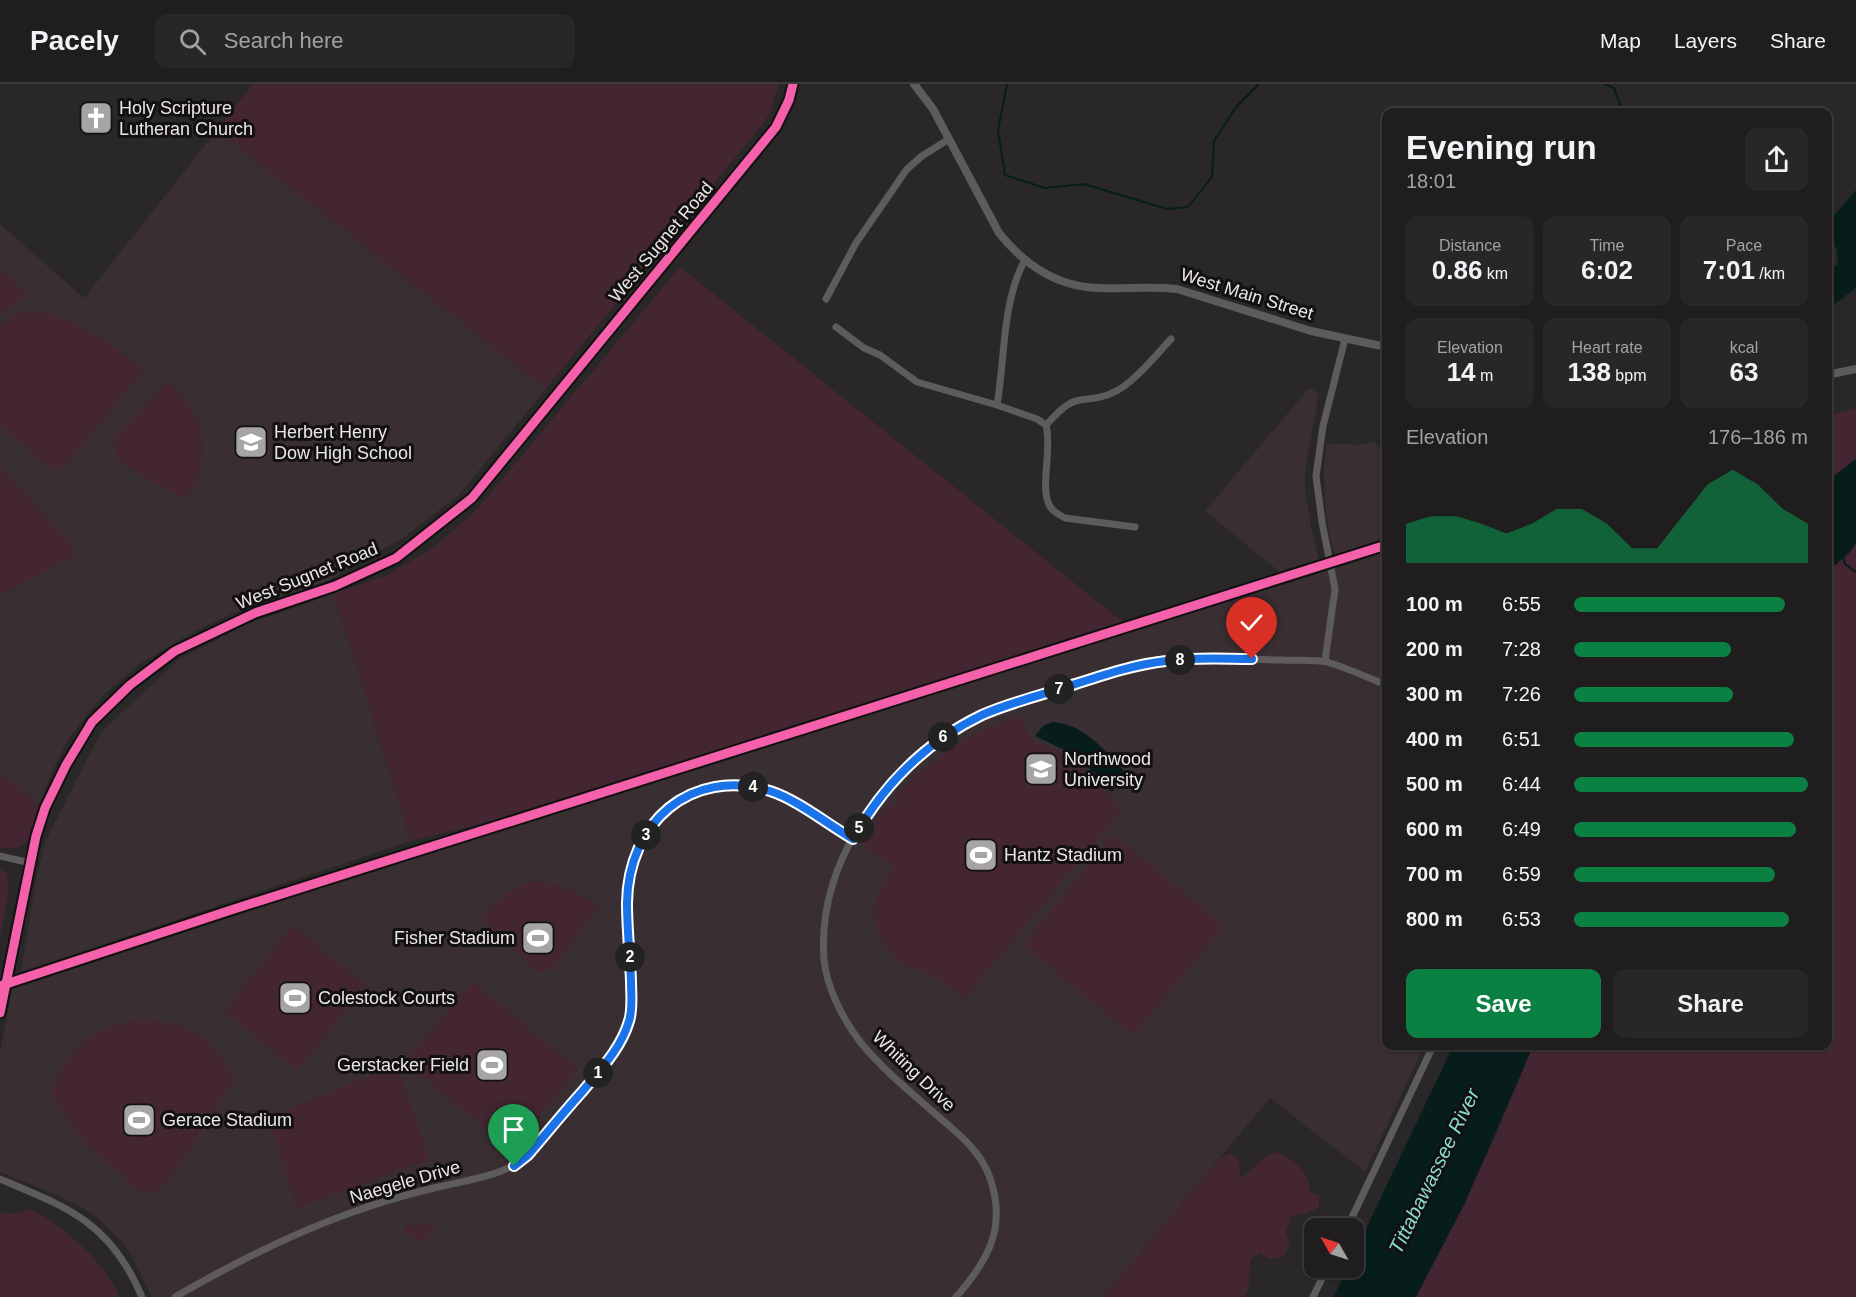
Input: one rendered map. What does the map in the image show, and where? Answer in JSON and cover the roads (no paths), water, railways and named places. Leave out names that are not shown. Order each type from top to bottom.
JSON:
[{"type":"street","name":"West Sugnet Road","points":[[0,1013],[30,863],[45,808],[66,765],[92,722],[130,685],[175,651],[255,613],[335,586],[396,558],[471,498],[777,127],[789,100],[793,84]]},
{"type":"street","name":"West Main Street","points":[[914,84],[933,109],[999,233],[1025,261],[1054,279],[1075,286],[1096,288],[1177,289],[1302,328],[1382,346]]},
{"type":"street","points":[[826,299],[856,243],[907,169],[922,156],[949,139]]},
{"type":"street","points":[[997,405],[1013,283],[1025,261]]},
{"type":"street","points":[[836,327],[917,382],[997,405],[1047,424]]},
{"type":"street","points":[[1047,424],[1063,408],[1078,400],[1099,399],[1115,392],[1144,368],[1171,339]]},
{"type":"street","points":[[1325,662],[1335,590],[1322,522],[1317,476],[1323,426],[1345,339]]},
{"type":"street","points":[[1832,374],[1856,369]]},
{"type":"street","points":[[1047,424],[1049,436],[1046,494],[1048,504],[1055,513],[1065,518],[1135,527]]},
{"type":"street","name":"Whiting Drive","points":[[956,1297],[978,1270],[989,1251],[995,1231],[995,1198],[990,1176],[977,1153],[861,1043],[836,1000],[825,963],[826,920],[836,878],[853,839],[879,797],[914,760],[959,728],[1003,707],[1115,672],[1167,660],[1220,658],[1325,662],[1382,683]]},
{"type":"street","name":"Naegele Drive","points":[[175,1297],[227,1266],[352,1212],[504,1170],[528,1155],[621,1043],[630,1020],[632,996],[627,903],[629,875],[638,849],[649,830],[662,814],[681,799],[711,787],[755,788],[790,800],[853,839]]},
{"type":"street","points":[[0,856],[30,863]]},
{"type":"street","points":[[1352,1218],[1431,1050]]},
{"type":"street","points":[[0,1179],[72,1211],[94,1226],[121,1255],[142,1297]]},
{"type":"street","points":[[1313,1297],[1323,1278]]},
{"type":"water","points":[[1856,190],[1856,288],[1832,306],[1832,268],[1838,265],[1837,249],[1832,242],[1832,218]]},
{"type":"water","points":[[1856,459],[1856,543],[1850,552],[1832,568],[1832,477]]},
{"type":"water","points":[[1052,722],[1073,727],[1092,738],[1123,770],[1123,774],[1113,785],[1114,791],[1110,791],[1106,784],[1075,755],[1035,736],[1043,726]]},
{"type":"water","name":"Tittabawassee River","points":[[1451,1050],[1531,1050],[1465,1203],[1416,1297],[1333,1297],[1343,1278],[1364,1278],[1364,1233]]},
{"type":"waterway","points":[[1007,84],[998,130],[1005,175],[1045,188],[1084,184],[1167,209],[1188,207],[1212,177],[1214,141],[1236,107],[1259,84]]},
{"type":"waterway","points":[[1605,84],[1614,88],[1621,108]]},
{"type":"waterway","points":[[1843,557],[1845,564],[1856,572]]},
{"type":"place","name":"Holy Scripture Lutheran Church","points":[[96,118]]},
{"type":"place","name":"Herbert Henry Dow High School","points":[[251,442]]},
{"type":"place","name":"Northwood University","points":[[1041,769]]},
{"type":"place","name":"Hantz Stadium","points":[[981,855]]},
{"type":"place","name":"Fisher Stadium","points":[[538,938]]},
{"type":"place","name":"Colestock Courts","points":[[295,998]]},
{"type":"place","name":"Gerstacker Field","points":[[492,1065]]},
{"type":"place","name":"Gerace Stadium","points":[[139,1120]]}]
